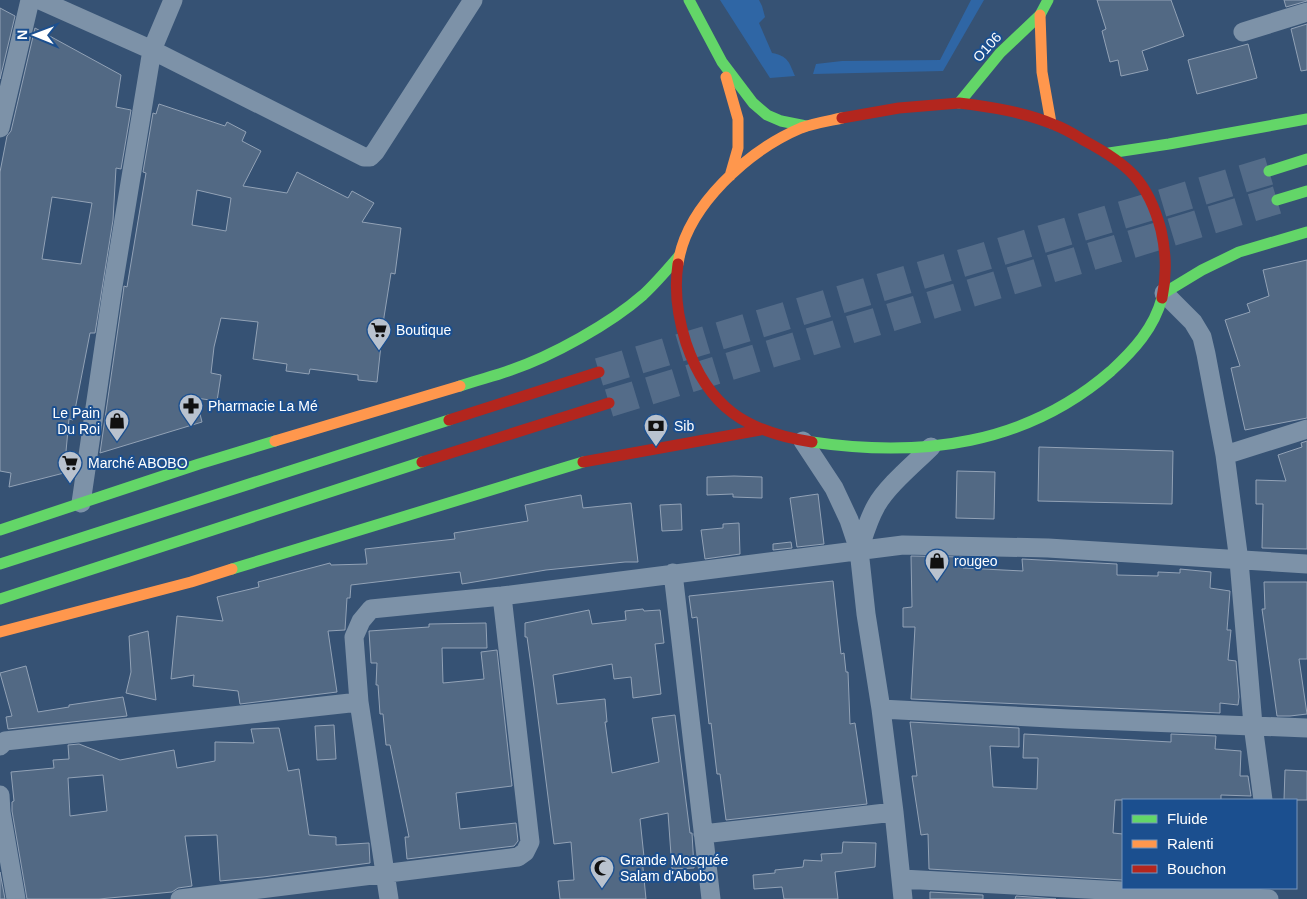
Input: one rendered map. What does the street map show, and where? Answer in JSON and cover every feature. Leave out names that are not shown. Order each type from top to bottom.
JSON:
[{"type":"main road","points":[[689,0],[722,62],[753,103],[767,115],[781,121],[806,126]]},
{"type":"main road","name":"O106","points":[[959,103],[1000,53],[1040,15],[1048,0]]},
{"type":"main road","points":[[1040,15],[1042,72],[1051,123]]},
{"type":"main road","points":[[722,62],[738,119],[738,148],[730,176]]},
{"type":"main road","points":[[0,530],[199,464],[512,370],[555,351],[631,304],[657,282],[679,256],[692,225],[714,193],[730,176],[746,162],[773,144],[806,126],[859,114],[913,105],[959,103],[994,108],[1051,123],[1109,153],[1126,166],[1142,183],[1156,213],[1164,240],[1166,264],[1164,293],[1158,313],[1142,339],[1113,370],[1077,397],[1028,424],[987,437],[931,448],[892,450],[803,441],[760,430],[722,405],[704,384],[692,359],[683,332],[676,298],[679,256]]},
{"type":"main road","points":[[1109,153],[1307,119]]},
{"type":"main road","points":[[1269,171],[1307,159]]},
{"type":"main road","points":[[1277,200],[1307,191]]},
{"type":"main road","points":[[1164,293],[1202,270],[1239,252],[1307,232]]},
{"type":"main road","points":[[0,564],[599,372]]},
{"type":"main road","points":[[0,599],[200,533],[609,403]]},
{"type":"main road","points":[[0,632],[190,582],[581,462],[760,430]]},
{"type":"street","points":[[0,128],[30,0]]},
{"type":"street","points":[[40,0],[152,50],[364,157],[370,157],[375,152],[473,0]]},
{"type":"street","points":[[81,503],[112,292],[152,50],[173,0]]},
{"type":"street","points":[[1243,32],[1307,12]]},
{"type":"street","points":[[1164,293],[1193,322],[1202,337],[1225,455],[1239,561],[1253,725],[1263,799]]},
{"type":"street","points":[[1225,455],[1307,428]]},
{"type":"street","points":[[803,441],[834,488],[860,550],[866,614],[881,709],[903,899]]},
{"type":"street","points":[[860,550],[867,526],[877,504],[898,480],[931,448]]},
{"type":"street","points":[[389,899],[359,702],[354,637],[361,621],[371,609],[502,596],[903,545],[1048,548],[1307,564]]},
{"type":"street","points":[[673,573],[711,899]]},
{"type":"street","points":[[180,899],[212,897],[518,857],[525,852],[530,842],[502,596]]},
{"type":"street","points":[[0,746],[5,741],[359,702]]},
{"type":"street","points":[[881,709],[1069,719],[1307,728]]},
{"type":"street","points":[[0,806],[16,899]]},
{"type":"street","points":[[703,834],[894,812]]},
{"type":"street","points":[[902,879],[1269,899]]},
{"type":"shaded area","points":[[720,0],[759,0],[765,17],[759,23],[772,53],[782,56],[787,60],[795,76],[770,78]]},
{"type":"shaded area","points":[[971,0],[984,0],[943,71],[813,74],[816,64],[842,61],[940,60]]},
{"type":"building","points":[[1097,0],[1171,0],[1184,36],[1142,51],[1148,70],[1121,76],[1118,60],[1110,62],[1102,31],[1106,29]]},
{"type":"building","points":[[1284,0],[1307,0],[1307,1],[1286,7]]},
{"type":"building","points":[[0,8],[15,16],[0,79]]},
{"type":"building","points":[[1307,24],[1307,70],[1301,71],[1291,29]]},
{"type":"building","points":[[35,28],[121,75],[116,107],[131,110],[121,169],[116,168],[113,220],[95,333],[90,333],[73,420],[69,419],[64,473],[9,487],[11,473],[0,471],[0,172],[7,136],[11,131]],"holes":[[[52,197],[92,203],[81,264],[42,259]]]},
{"type":"building","points":[[1248,44],[1257,78],[1197,94],[1188,60]]},
{"type":"building","points":[[159,104],[225,126],[227,122],[246,132],[242,141],[261,151],[243,186],[287,193],[297,172],[348,198],[352,191],[374,203],[362,222],[401,228],[395,274],[391,273],[384,317],[377,382],[358,380],[358,375],[310,369],[309,374],[286,371],[287,364],[253,359],[258,322],[221,318],[214,347],[211,373],[221,375],[217,401],[196,398],[202,422],[100,453],[124,286],[127,287],[146,173],[143,172],[153,113],[156,114]],"holes":[[[197,190],[231,198],[226,231],[192,225]]]},
{"type":"building","points":[[1307,260],[1307,418],[1245,430],[1231,368],[1240,366],[1225,320],[1250,312],[1247,304],[1269,296],[1263,270]]},
{"type":"building","points":[[1307,441],[1307,549],[1262,548],[1263,504],[1256,504],[1256,480],[1286,481],[1278,455],[1302,447],[1301,443]]},
{"type":"building","points":[[1039,447],[1173,451],[1172,504],[1038,501]]},
{"type":"building","points":[[957,471],[995,472],[994,519],[956,518]]},
{"type":"building","points":[[707,477],[762,477],[762,498],[733,497],[733,494],[707,495]]},
{"type":"building","points":[[818,494],[824,544],[797,547],[790,498]]},
{"type":"building","points":[[581,495],[583,508],[631,503],[638,562],[546,570],[462,584],[460,572],[351,585],[350,598],[347,598],[345,630],[328,631],[337,692],[240,704],[238,691],[193,686],[194,675],[171,679],[177,616],[223,621],[217,597],[259,587],[258,582],[330,563],[331,565],[367,564],[365,549],[455,539],[454,533],[528,521],[525,505]]},
{"type":"building","points":[[681,504],[682,530],[662,531],[660,505]]},
{"type":"building","points":[[739,523],[740,554],[705,559],[701,530],[723,528],[723,524]]},
{"type":"building","points":[[791,542],[792,548],[773,550],[773,544]]},
{"type":"building","points":[[911,556],[963,557],[963,568],[1023,571],[1022,559],[1117,564],[1117,575],[1158,576],[1158,572],[1180,573],[1180,569],[1211,572],[1210,588],[1230,591],[1227,630],[1231,630],[1228,660],[1236,661],[1238,705],[1220,703],[1220,713],[911,699],[915,627],[903,627],[903,608],[912,607]]},
{"type":"building","points":[[833,581],[841,654],[844,653],[846,672],[848,672],[850,724],[855,723],[867,804],[726,820],[720,774],[717,774],[711,723],[709,724],[697,617],[692,618],[689,596]]},
{"type":"building","points":[[1264,582],[1307,582],[1307,659],[1299,659],[1307,714],[1277,716],[1262,609],[1265,609]]},
{"type":"building","points":[[643,609],[644,611],[660,610],[664,643],[655,644],[661,694],[633,698],[631,677],[614,679],[612,664],[553,675],[557,704],[605,699],[607,722],[605,722],[612,773],[659,762],[652,718],[675,715],[690,833],[692,833],[694,868],[672,869],[668,813],[640,819],[646,899],[560,899],[558,881],[574,880],[571,842],[554,844],[527,637],[525,637],[525,623],[589,610],[592,624],[626,620],[625,611]]},
{"type":"building","points":[[486,623],[487,648],[442,648],[443,683],[484,679],[481,652],[497,650],[512,786],[456,793],[460,829],[516,823],[518,841],[514,846],[407,859],[405,837],[409,837],[390,745],[386,745],[383,714],[380,714],[378,685],[376,685],[377,663],[371,663],[369,631],[429,627],[429,624]]},
{"type":"building","points":[[148,631],[156,700],[126,693],[131,672],[129,636]]},
{"type":"building","points":[[26,666],[38,712],[69,707],[69,705],[123,697],[127,716],[8,729],[6,717],[12,716],[0,673]]},
{"type":"building","points":[[910,722],[1019,728],[1019,747],[990,746],[993,787],[1037,789],[1038,758],[1023,758],[1024,734],[1171,742],[1171,734],[1216,736],[1215,749],[1241,751],[1240,776],[1248,776],[1251,796],[1221,795],[1221,799],[1115,800],[1113,833],[1122,834],[1122,880],[929,869],[928,834],[921,835],[912,776],[917,776]]},
{"type":"building","points":[[334,725],[336,759],[317,760],[315,726]]},
{"type":"building","points":[[279,728],[288,771],[299,769],[309,835],[336,837],[336,845],[369,843],[370,863],[220,881],[217,835],[185,836],[192,886],[178,888],[172,892],[99,899],[27,899],[12,811],[12,802],[14,801],[11,772],[54,768],[53,760],[69,759],[68,745],[79,744],[120,760],[174,750],[177,768],[215,761],[215,742],[254,743],[251,729]],"holes":[[[103,775],[107,811],[70,816],[68,778]]]},
{"type":"building","points":[[1285,770],[1307,771],[1307,800],[1284,799]]},
{"type":"building","points":[[843,842],[876,843],[875,867],[835,872],[838,899],[784,899],[782,887],[754,889],[753,875],[775,873],[775,870],[803,867],[804,860],[822,861],[821,854],[842,853]]},
{"type":"building","points":[[0,872],[5,899],[0,899]]},
{"type":"building","points":[[930,892],[983,895],[983,899],[930,899]]},
{"type":"building","points":[[1016,896],[1056,899],[1015,899]]},
{"type":"tunnel","points":[[599,372],[1269,171]]},
{"type":"tunnel","points":[[609,403],[1277,200]]},
{"type":"traffic: fast","points":[[689,0],[722,62],[753,103],[767,115],[781,121],[806,126]]},
{"type":"traffic: fast","points":[[959,103],[1000,53],[1040,15],[1048,0]]},
{"type":"traffic: fast","points":[[1109,153],[1307,119]]},
{"type":"traffic: fast","points":[[1269,171],[1307,159]]},
{"type":"traffic: fast","points":[[1277,200],[1307,191]]},
{"type":"traffic: fast","points":[[1164,293],[1202,270],[1239,252],[1307,232]]},
{"type":"traffic: fast","points":[[460,386],[527,364],[562,348],[598,328],[643,295],[679,256]]},
{"type":"traffic: fast","points":[[812,442],[853,447],[893,448],[932,446],[970,440],[1008,430],[1044,416],[1078,396],[1111,371],[1142,338],[1154,319],[1162,298]]},
{"type":"traffic: fast","points":[[0,564],[449,420]]},
{"type":"traffic: fast","points":[[0,530],[199,464],[275,441]]},
{"type":"traffic: fast","points":[[0,599],[422,462]]},
{"type":"traffic: fast","points":[[232,569],[583,462]]},
{"type":"traffic: slow","points":[[1040,15],[1042,72],[1051,123]]},
{"type":"traffic: slow","points":[[726,77],[738,119],[738,148],[730,176]]},
{"type":"traffic: slow","points":[[678,264],[683,242],[693,221],[723,182],[741,165],[761,150],[801,128],[842,118]]},
{"type":"traffic: slow","points":[[275,441],[460,386]]},
{"type":"traffic: slow","points":[[0,632],[191,582],[232,569]]},
{"type":"traffic: jam","points":[[959,103],[984,106],[1043,120],[1070,132],[1125,166],[1143,186],[1156,213],[1161,230],[1165,264],[1162,298]]},
{"type":"traffic: jam","points":[[842,118],[899,108],[959,103]]},
{"type":"traffic: jam","points":[[678,264],[678,304],[686,343],[695,366],[718,400],[733,413],[749,423],[789,438],[812,442]]},
{"type":"traffic: jam","points":[[449,420],[599,372]]},
{"type":"traffic: jam","points":[[422,462],[609,403]]},
{"type":"traffic: jam","points":[[583,462],[760,430]]},
{"type":"place","name":"Boutique","points":[[379,351]]},
{"type":"place","name":"Pharmacie La Mé","points":[[191,427]]},
{"type":"place","name":"Le Pain Du Roi","points":[[117,442]]},
{"type":"place","name":"Sib","points":[[656,447]]},
{"type":"place","name":"Marché ABOBO","points":[[70,484]]},
{"type":"place","name":"rougeo","points":[[937,582]]},
{"type":"place","name":"Grande Mosquée Salam d'Abobo","points":[[602,889]]}]
